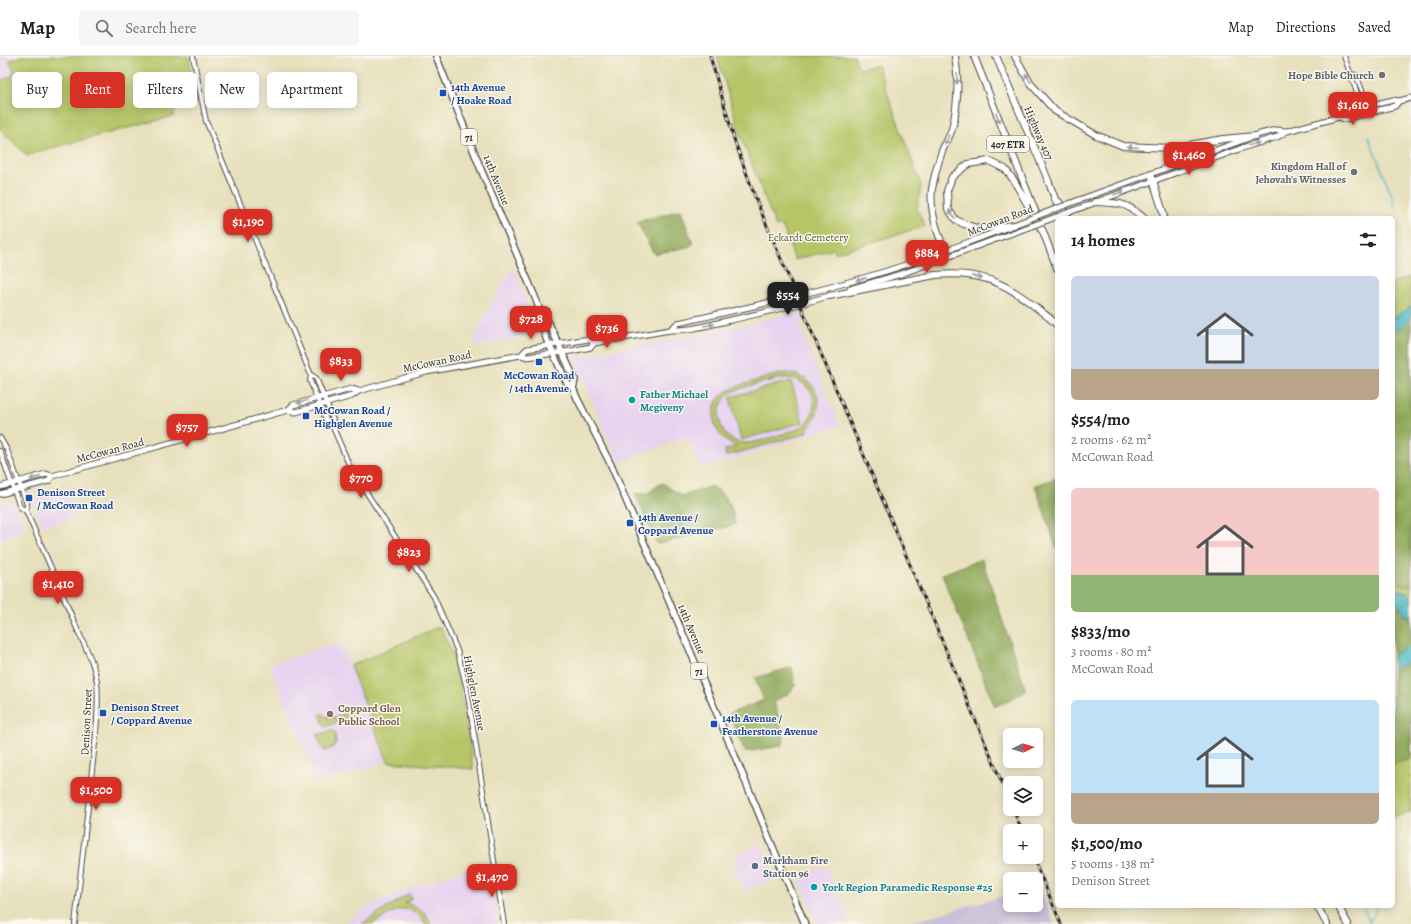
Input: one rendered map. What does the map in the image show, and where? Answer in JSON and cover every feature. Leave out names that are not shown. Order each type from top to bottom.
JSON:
[{"type":"highway","points":[[946,254],[933,211],[932,190],[942,152],[951,130],[957,103],[957,68],[955,56]]},
{"type":"highway","name":"407 ETR","points":[[974,56],[1055,263]]},
{"type":"highway","name":"Highway 407","points":[[996,56],[1052,190],[1061,216]]},
{"type":"highway","points":[[1015,56],[1030,83],[1055,111],[1096,135],[1123,146],[1171,148],[1223,139],[1255,136]]},
{"type":"highway","points":[[1015,225],[980,229],[956,220],[948,208],[947,191],[952,177],[968,164],[989,161],[1005,169],[1013,179],[1043,232]]},
{"type":"highway","points":[[1151,174],[1164,216]]},
{"type":"highway","points":[[1052,190],[1067,216]]},
{"type":"highway","points":[[1095,202],[1117,203],[1131,207],[1142,216]]},
{"type":"highway","points":[[829,296],[935,275],[950,274],[976,276],[994,280],[1026,298],[1055,323]]},
{"type":"highway","points":[[1318,908],[1327,924]]},
{"type":"highway","points":[[1339,908],[1348,924]]},
{"type":"main road","name":"14th Avenue","points":[[436,56],[540,311],[540,320],[550,346],[567,383],[573,388]]},
{"type":"main road","name":"McCowan Road","points":[[1339,117],[1343,112],[1393,100],[1399,101],[1411,98]]},
{"type":"main road","name":"McCowan Road","points":[[1059,216],[1242,148],[1277,137],[1288,131],[1339,117],[1344,119],[1395,106],[1399,101]]},
{"type":"main road","name":"McCowan Road","points":[[288,410],[296,412],[327,404],[352,396],[359,391],[426,372],[521,355],[527,357],[563,352],[591,347],[594,343],[670,330],[700,327],[793,306],[829,296],[901,274],[1015,225],[1078,200],[1255,136],[1276,130],[1288,131]]},
{"type":"main road","name":"McCowan Road","points":[[670,330],[678,323],[783,300],[946,254],[1055,217]]},
{"type":"main road","name":"14th Avenue","points":[[540,311],[546,317],[563,352],[575,380],[573,388],[576,398],[611,465],[787,878],[805,924]]},
{"type":"main road","name":"McCowan Road","points":[[521,355],[527,349],[589,339],[594,343]]},
{"type":"main road","name":"McCowan Road","points":[[0,494],[49,480],[52,476],[288,410],[293,405],[317,398],[351,389],[359,391]]},
{"type":"main road","name":"McCowan Road","points":[[0,487],[46,474],[52,476]]},
{"type":"street","name":"Highglen Avenue","points":[[193,56],[206,120],[311,375],[310,381],[317,398],[327,422],[332,425]]},
{"type":"street","points":[[1344,56],[1362,107],[1367,113]]},
{"type":"street","points":[[1351,74],[1356,75],[1368,106],[1367,113]]},
{"type":"street","name":"Highglen Avenue","points":[[311,375],[316,378],[324,396],[333,420],[332,425],[350,467],[434,597],[457,650],[467,689],[504,924]]},
{"type":"street","name":"Denison Street","points":[[0,438],[7,450],[27,504],[26,511],[85,647],[97,681],[98,702],[96,734],[75,924]]},
{"type":"street","name":"Denison Street","points":[[2,443],[0,450],[14,490],[20,507],[26,511]]},
{"type":"shaded area","points":[[0,56],[20,56],[9,61],[14,72],[12,72],[12,75],[0,81]]},
{"type":"shaded area","points":[[513,265],[538,332],[476,347],[474,338]]},
{"type":"shaded area","points":[[800,312],[803,322],[799,324],[840,426],[702,468],[686,437],[618,462],[574,357],[708,333]]},
{"type":"shaded area","points":[[65,488],[75,514],[72,520],[69,519],[44,528],[33,501],[39,494]]},
{"type":"shaded area","points":[[13,500],[25,529],[0,540],[0,504]]},
{"type":"shaded area","name":"Coppard Glen Public School","points":[[341,643],[388,762],[317,783],[270,664]]},
{"type":"shaded area","points":[[761,844],[776,879],[744,892],[734,868],[735,855]]},
{"type":"shaded area","points":[[488,863],[498,924],[343,924],[374,903],[438,879]]},
{"type":"shaded area","points":[[827,866],[850,921],[840,924],[817,924],[797,875]]},
{"type":"shaded area","points":[[1003,896],[1003,912],[1043,912],[1043,896],[1054,924],[904,924]]},
{"type":"green space","points":[[20,56],[188,56],[192,72],[133,72],[133,108],[181,108],[173,111],[174,116],[36,152],[27,156],[0,129],[0,81],[12,75],[12,108],[62,108],[62,72],[14,72],[9,61]]},
{"type":"green space","name":"Eckardt Cemetery","points":[[717,56],[854,56],[859,69],[877,65],[921,185],[917,209],[925,226],[836,253],[834,249],[795,260],[782,225],[776,227],[740,134]]},
{"type":"green space","points":[[681,210],[693,244],[688,247],[654,254],[637,222]]},
{"type":"green space","points":[[1411,277],[1411,812],[1395,816],[1395,281]]},
{"type":"green space","points":[[1411,323],[1411,586],[1395,582],[1395,333]]},
{"type":"green space","points":[[785,373],[796,375],[805,379],[817,393],[817,411],[814,420],[807,429],[808,431],[800,435],[726,456],[725,450],[736,447],[724,439],[716,428],[714,410],[721,397],[726,392],[747,383]],"holes":[[[784,378],[795,379],[803,383],[810,390],[814,406],[812,415],[798,429],[749,443],[735,441],[728,437],[720,423],[719,415],[725,399],[731,393],[749,386],[772,380]]]},
{"type":"green space","points":[[791,381],[803,422],[741,440],[730,397]]},
{"type":"green space","points":[[1055,479],[1055,544],[1035,485]]},
{"type":"green space","points":[[662,483],[682,496],[712,486],[726,498],[729,503],[733,513],[735,525],[657,544],[635,493],[646,494]]},
{"type":"green space","points":[[982,559],[1026,691],[995,707],[942,574]]},
{"type":"green space","points":[[1395,605],[1411,612],[1411,649],[1395,656]]},
{"type":"green space","points":[[440,626],[455,659],[473,769],[388,762],[350,666]]},
{"type":"green space","points":[[1411,663],[1411,759],[1395,763],[1395,671]]},
{"type":"green space","points":[[792,667],[795,686],[788,694],[774,701],[784,739],[782,746],[745,752],[729,714],[764,700],[755,678]]},
{"type":"green space","points":[[353,709],[355,714],[325,727],[320,715],[323,713],[325,717],[328,716],[329,718],[333,716],[334,718],[346,713],[345,710],[347,711]]},
{"type":"green space","points":[[332,730],[335,733],[336,743],[332,748],[324,751],[317,735]]},
{"type":"green space","points":[[409,894],[412,899],[405,903],[421,910],[427,916],[431,924],[425,924],[419,915],[411,910],[401,909],[374,923],[362,924]]},
{"type":"water","points":[[1411,306],[1411,320],[1395,331],[1395,317]]},
{"type":"water","points":[[1395,587],[1400,591],[1411,595],[1411,617],[1405,616],[1400,604],[1395,602]]},
{"type":"water","points":[[1411,647],[1411,662],[1395,668],[1395,654]]},
{"type":"waterway","points":[[1368,136],[1391,193],[1395,207]]},
{"type":"waterway","points":[[1369,921],[1373,917],[1376,908]]},
{"type":"waterway","points":[[1364,909],[1370,924]]},
{"type":"railway","points":[[710,56],[735,142],[757,202],[1003,785]]},
{"type":"railway","points":[[1016,816],[1019,824]]},
{"type":"railway","points":[[1036,864],[1061,924]]},
{"type":"place","name":"Hope Bible Church","points":[[1382,75]]},
{"type":"place","name":"14th Avenue / Hoake Road","points":[[443,93]]},
{"type":"place","name":"Kingdom Hall of Jehovah's Witnesses","points":[[1354,172]]},
{"type":"place","name":"McCowan Road / 14th Avenue","points":[[539,362]]},
{"type":"place","name":"Father Michael Mcgiveny","points":[[632,400]]},
{"type":"place","name":"McCowan Road / Highglen Avenue","points":[[306,416]]},
{"type":"place","name":"Denison Street / McCowan Road","points":[[29,498]]},
{"type":"place","name":"14th Avenue / Coppard Avenue","points":[[630,523]]},
{"type":"place","name":"Denison Street / Coppard Avenue","points":[[103,713]]},
{"type":"place","name":"Coppard Glen Public School","points":[[330,714]]},
{"type":"place","name":"14th Avenue / Featherstone Avenue","points":[[714,724]]},
{"type":"place","name":"Markham Fire Station 96","points":[[755,866]]},
{"type":"place","name":"York Region Paramedic Response #25","points":[[814,887]]}]
